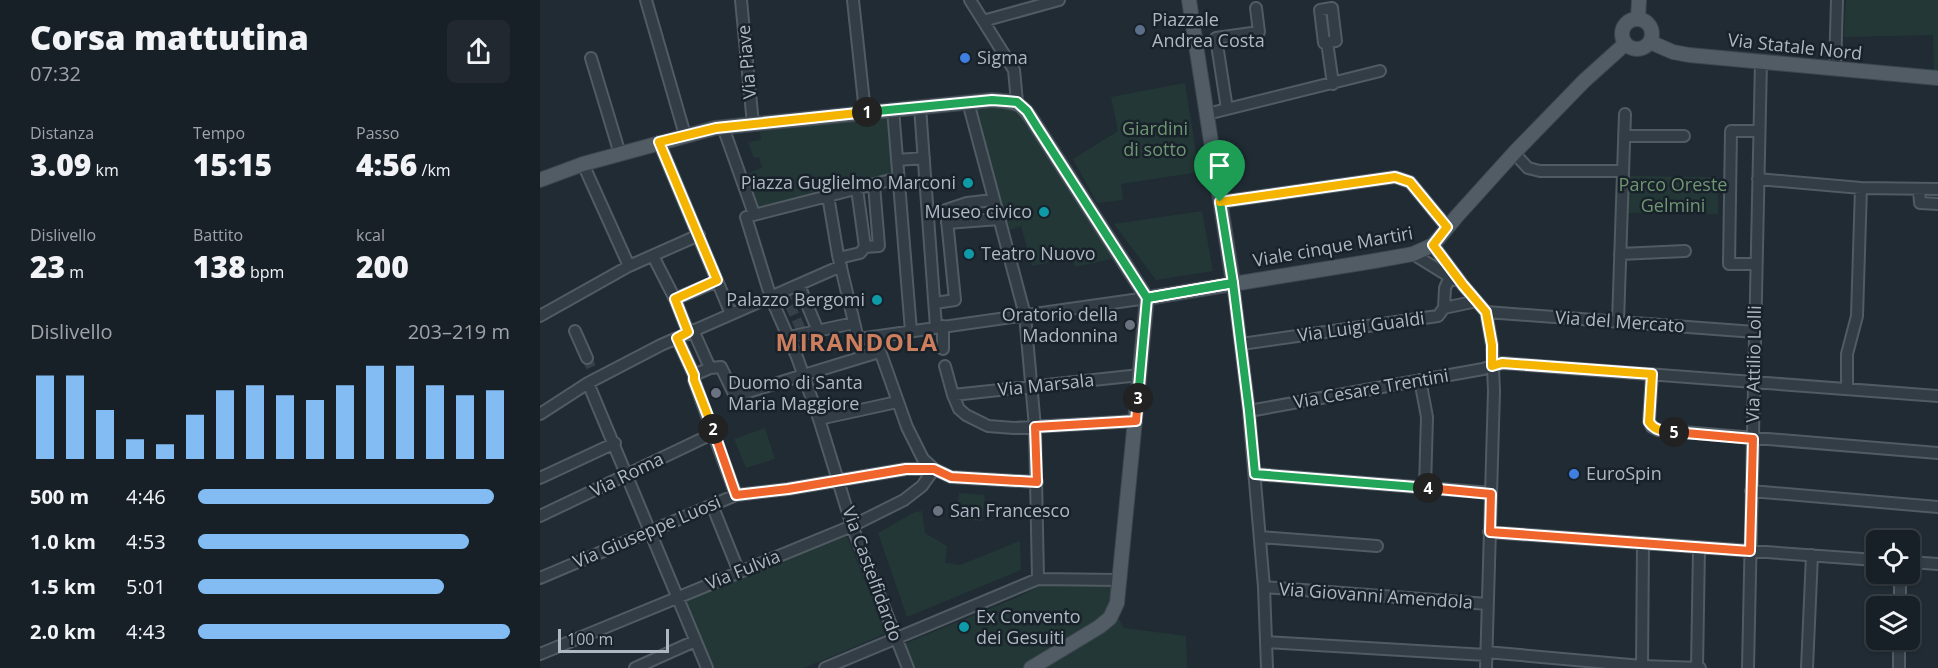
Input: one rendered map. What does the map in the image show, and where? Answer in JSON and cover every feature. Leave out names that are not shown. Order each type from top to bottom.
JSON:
[{"type":"main road","points":[[1189,0],[1233,283]]},
{"type":"main road","points":[[1638,19],[1639,0]]},
{"type":"main road","points":[[1638,19],[1650,27],[1652,32],[1650,42],[1640,49],[1632,49],[1625,44],[1621,35],[1622,30],[1628,21],[1638,19]]},
{"type":"main road","name":"Via Statale Nord","points":[[1650,42],[1689,55],[1938,78]]},
{"type":"main road","points":[[1447,227],[1584,81],[1625,44]]},
{"type":"main road","points":[[540,180],[583,164],[659,142],[723,127],[992,100],[1017,102],[1027,111],[1147,298],[1117,603],[1110,618],[1031,668]]},
{"type":"main road","name":"Viale cinque Martiri","points":[[1147,298],[1413,254],[1433,245],[1447,227]]},
{"type":"street","points":[[646,0],[686,135]]},
{"type":"street","name":"Via Piave","points":[[741,0],[753,124]]},
{"type":"street","points":[[853,0],[865,112]]},
{"type":"street","points":[[970,0],[1014,70],[1017,102]]},
{"type":"street","points":[[983,21],[1059,0]]},
{"type":"street","points":[[1835,69],[1837,0]]},
{"type":"street","points":[[1227,109],[1216,38],[1259,32],[1256,8]]},
{"type":"street","points":[[1327,42],[1333,84]]},
{"type":"street","points":[[591,58],[620,154]]},
{"type":"street","name":"Via Attilio Lolli","points":[[1748,668],[1761,61]]},
{"type":"street","points":[[1207,114],[1380,71]]},
{"type":"street","points":[[968,102],[1025,315],[1035,427],[1038,579]]},
{"type":"street","points":[[920,107],[934,303],[943,349]]},
{"type":"street","points":[[893,109],[911,331]]},
{"type":"street","points":[[1618,322],[1625,114]]},
{"type":"street","points":[[723,127],[754,214],[898,178]]},
{"type":"street","points":[[1756,264],[1729,264],[1731,131],[1759,131]]},
{"type":"street","points":[[1624,136],[1684,136]]},
{"type":"street","points":[[659,142],[732,314]]},
{"type":"street","points":[[1515,153],[1528,168],[1540,171],[1623,171]]},
{"type":"street","points":[[897,160],[924,158]]},
{"type":"street","points":[[583,164],[629,266]]},
{"type":"street","points":[[1220,202],[1395,177],[1410,182],[1447,227]]},
{"type":"street","points":[[1758,179],[1861,188],[1938,189]]},
{"type":"street","points":[[540,414],[592,378],[691,331],[799,285],[860,253],[865,248],[879,246],[874,184]]},
{"type":"street","points":[[1847,389],[1847,354],[1857,316],[1861,188]]},
{"type":"street","points":[[857,189],[865,248]]},
{"type":"street","points":[[1919,189],[1920,203],[1938,204]]},
{"type":"street","points":[[828,196],[840,262],[858,339],[1147,298]]},
{"type":"street","points":[[934,303],[954,300],[945,210],[993,200]]},
{"type":"street","name":"Via Castelfidardo","points":[[754,214],[746,218],[771,298],[804,376],[852,526],[908,668]]},
{"type":"street","points":[[947,223],[999,219]]},
{"type":"street","points":[[540,316],[629,266],[699,236]]},
{"type":"street","points":[[1433,245],[1486,312],[1492,345],[1494,391],[1486,668]]},
{"type":"street","points":[[1620,254],[1685,251]]},
{"type":"street","points":[[1413,254],[1463,285]]},
{"type":"street","points":[[653,256],[710,368]]},
{"type":"street","points":[[1444,308],[1445,288],[1450,277]]},
{"type":"street","points":[[675,299],[717,280]]},
{"type":"street","points":[[1233,283],[1255,474],[1264,587],[1267,668]]},
{"type":"street","points":[[799,285],[818,331]]},
{"type":"street","name":"Via Luigi Gualdi","points":[[1241,344],[1438,316],[1444,308],[1477,301]]},
{"type":"street","name":"Via del Mercato","points":[[1486,312],[1755,332]]},
{"type":"street","points":[[789,338],[854,323]]},
{"type":"street","points":[[575,331],[587,358]]},
{"type":"street","points":[[875,337],[906,427],[923,459],[934,469]]},
{"type":"street","points":[[677,338],[694,375],[736,495]]},
{"type":"street","points":[[694,375],[710,368],[721,367],[735,396],[879,352]]},
{"type":"street","name":"Via Cesare Trentini","points":[[1249,411],[1502,363],[1938,396]]},
{"type":"street","points":[[945,366],[959,409],[988,426],[1035,427],[1136,421]]},
{"type":"street","points":[[1652,374],[1649,422],[1658,430],[1938,453]]},
{"type":"street","name":"Via Marsala","points":[[953,395],[1140,375]]},
{"type":"street","points":[[592,378],[649,531],[707,668]]},
{"type":"street","points":[[1420,380],[1427,417],[1425,488]]},
{"type":"street","points":[[819,419],[897,402]]},
{"type":"street","name":"Via Roma","points":[[540,516],[714,433]]},
{"type":"street","points":[[540,478],[615,443]]},
{"type":"street","name":"Via Giuseppe Luosi","points":[[540,578],[736,495],[788,489],[906,469],[934,469],[951,477],[1037,482]]},
{"type":"street","name":"Via Fulvia","points":[[540,654],[852,526],[904,501],[922,486],[934,469]]},
{"type":"street","points":[[1255,474],[1491,494]]},
{"type":"street","points":[[1751,491],[1938,507]]},
{"type":"street","points":[[712,505],[739,572]]},
{"type":"street","points":[[1490,532],[1866,559]]},
{"type":"street","points":[[1260,537],[1377,546]]},
{"type":"street","points":[[1642,667],[1643,543]]},
{"type":"street","points":[[1266,642],[1486,653],[1642,667],[1698,668],[1699,547]]},
{"type":"street","points":[[1807,668],[1812,555]]},
{"type":"street","points":[[1920,563],[1938,564]]},
{"type":"street","points":[[825,668],[1038,579],[1120,580]]},
{"type":"street","name":"Via Giovanni Amendola","points":[[1264,587],[1488,604]]},
{"type":"street","points":[[635,668],[695,641]]},
{"type":"street","points":[[1899,650],[1899,668]]},
{"type":"green space","points":[[1846,0],[1938,0],[1938,74],[1934,74],[1933,35],[1844,37]]},
{"type":"green space","name":"Giardini di sotto","points":[[1185,83],[1199,172],[1121,184],[1123,200],[1097,203],[1073,159],[1118,131],[1111,97]]},
{"type":"green space","points":[[1002,106],[1024,115],[1120,257],[1075,267],[1072,258],[1032,266],[1021,226],[1003,232],[971,108]]},
{"type":"green space","points":[[890,116],[895,175],[756,207],[745,174],[762,168],[759,157],[754,158],[748,142],[761,140],[760,132]]},
{"type":"green space","name":"Parco Oreste Gelmini","points":[[1629,176],[1718,177],[1718,214],[1627,213]]},
{"type":"green space","points":[[1202,211],[1213,271],[1156,280],[1114,224]]},
{"type":"green space","points":[[765,428],[775,459],[746,468],[734,439]]},
{"type":"green space","points":[[959,493],[985,495],[982,521],[956,519]]},
{"type":"green space","points":[[922,511],[925,533],[947,546],[945,563],[960,565],[1020,541],[1021,570],[907,617],[878,533],[915,512]]},
{"type":"green space","points":[[846,535],[887,633],[804,668],[711,668],[683,602]]},
{"type":"green space","points":[[1120,580],[1110,618],[1029,668],[911,668],[902,645],[1018,597],[1045,583]]},
{"type":"green space","points":[[1117,616],[1124,628],[1186,636],[1187,668],[1034,668]]},
{"type":"tunnel","points":[[784,292],[803,334]]},
{"type":"tunnel","points":[[587,358],[593,372]]},
{"type":"place","name":"Piazzale Andrea Costa","points":[[1140,30]]},
{"type":"place","name":"Sigma","points":[[965,58]]},
{"type":"place","name":"Piazza Guglielmo Marconi","points":[[968,183]]},
{"type":"place","name":"Museo civico","points":[[1044,212]]},
{"type":"place","name":"Teatro Nuovo","points":[[969,254]]},
{"type":"place","name":"Palazzo Bergomi","points":[[877,300]]},
{"type":"place","name":"Oratorio della Madonnina","points":[[1130,325]]},
{"type":"place","name":"Duomo di Santa Maria Maggiore","points":[[716,393]]},
{"type":"place","name":"EuroSpin","points":[[1574,474]]},
{"type":"place","name":"San Francesco","points":[[938,511]]},
{"type":"place","name":"Ex Convento dei Gesuiti","points":[[964,627]]},
{"type":"district","name":"MIRANDOLA","points":[[857,343]]},
{"type":"route","points":[[1220,202],[1233,283],[1147,298],[1027,111],[1017,102],[992,100],[772,121],[716,128],[659,142],[717,280],[675,299],[688,332],[677,338],[694,375],[736,495],[788,489],[906,469],[934,469],[951,477],[1037,482],[1035,427],[1136,421],[1147,298],[1163,295],[1233,283],[1255,474],[1491,494],[1490,532],[1750,551],[1753,439],[1658,430],[1652,427],[1649,422],[1652,374],[1502,363],[1492,366],[1492,345],[1486,312],[1433,245],[1447,227],[1410,182],[1395,177],[1220,202]]}]
